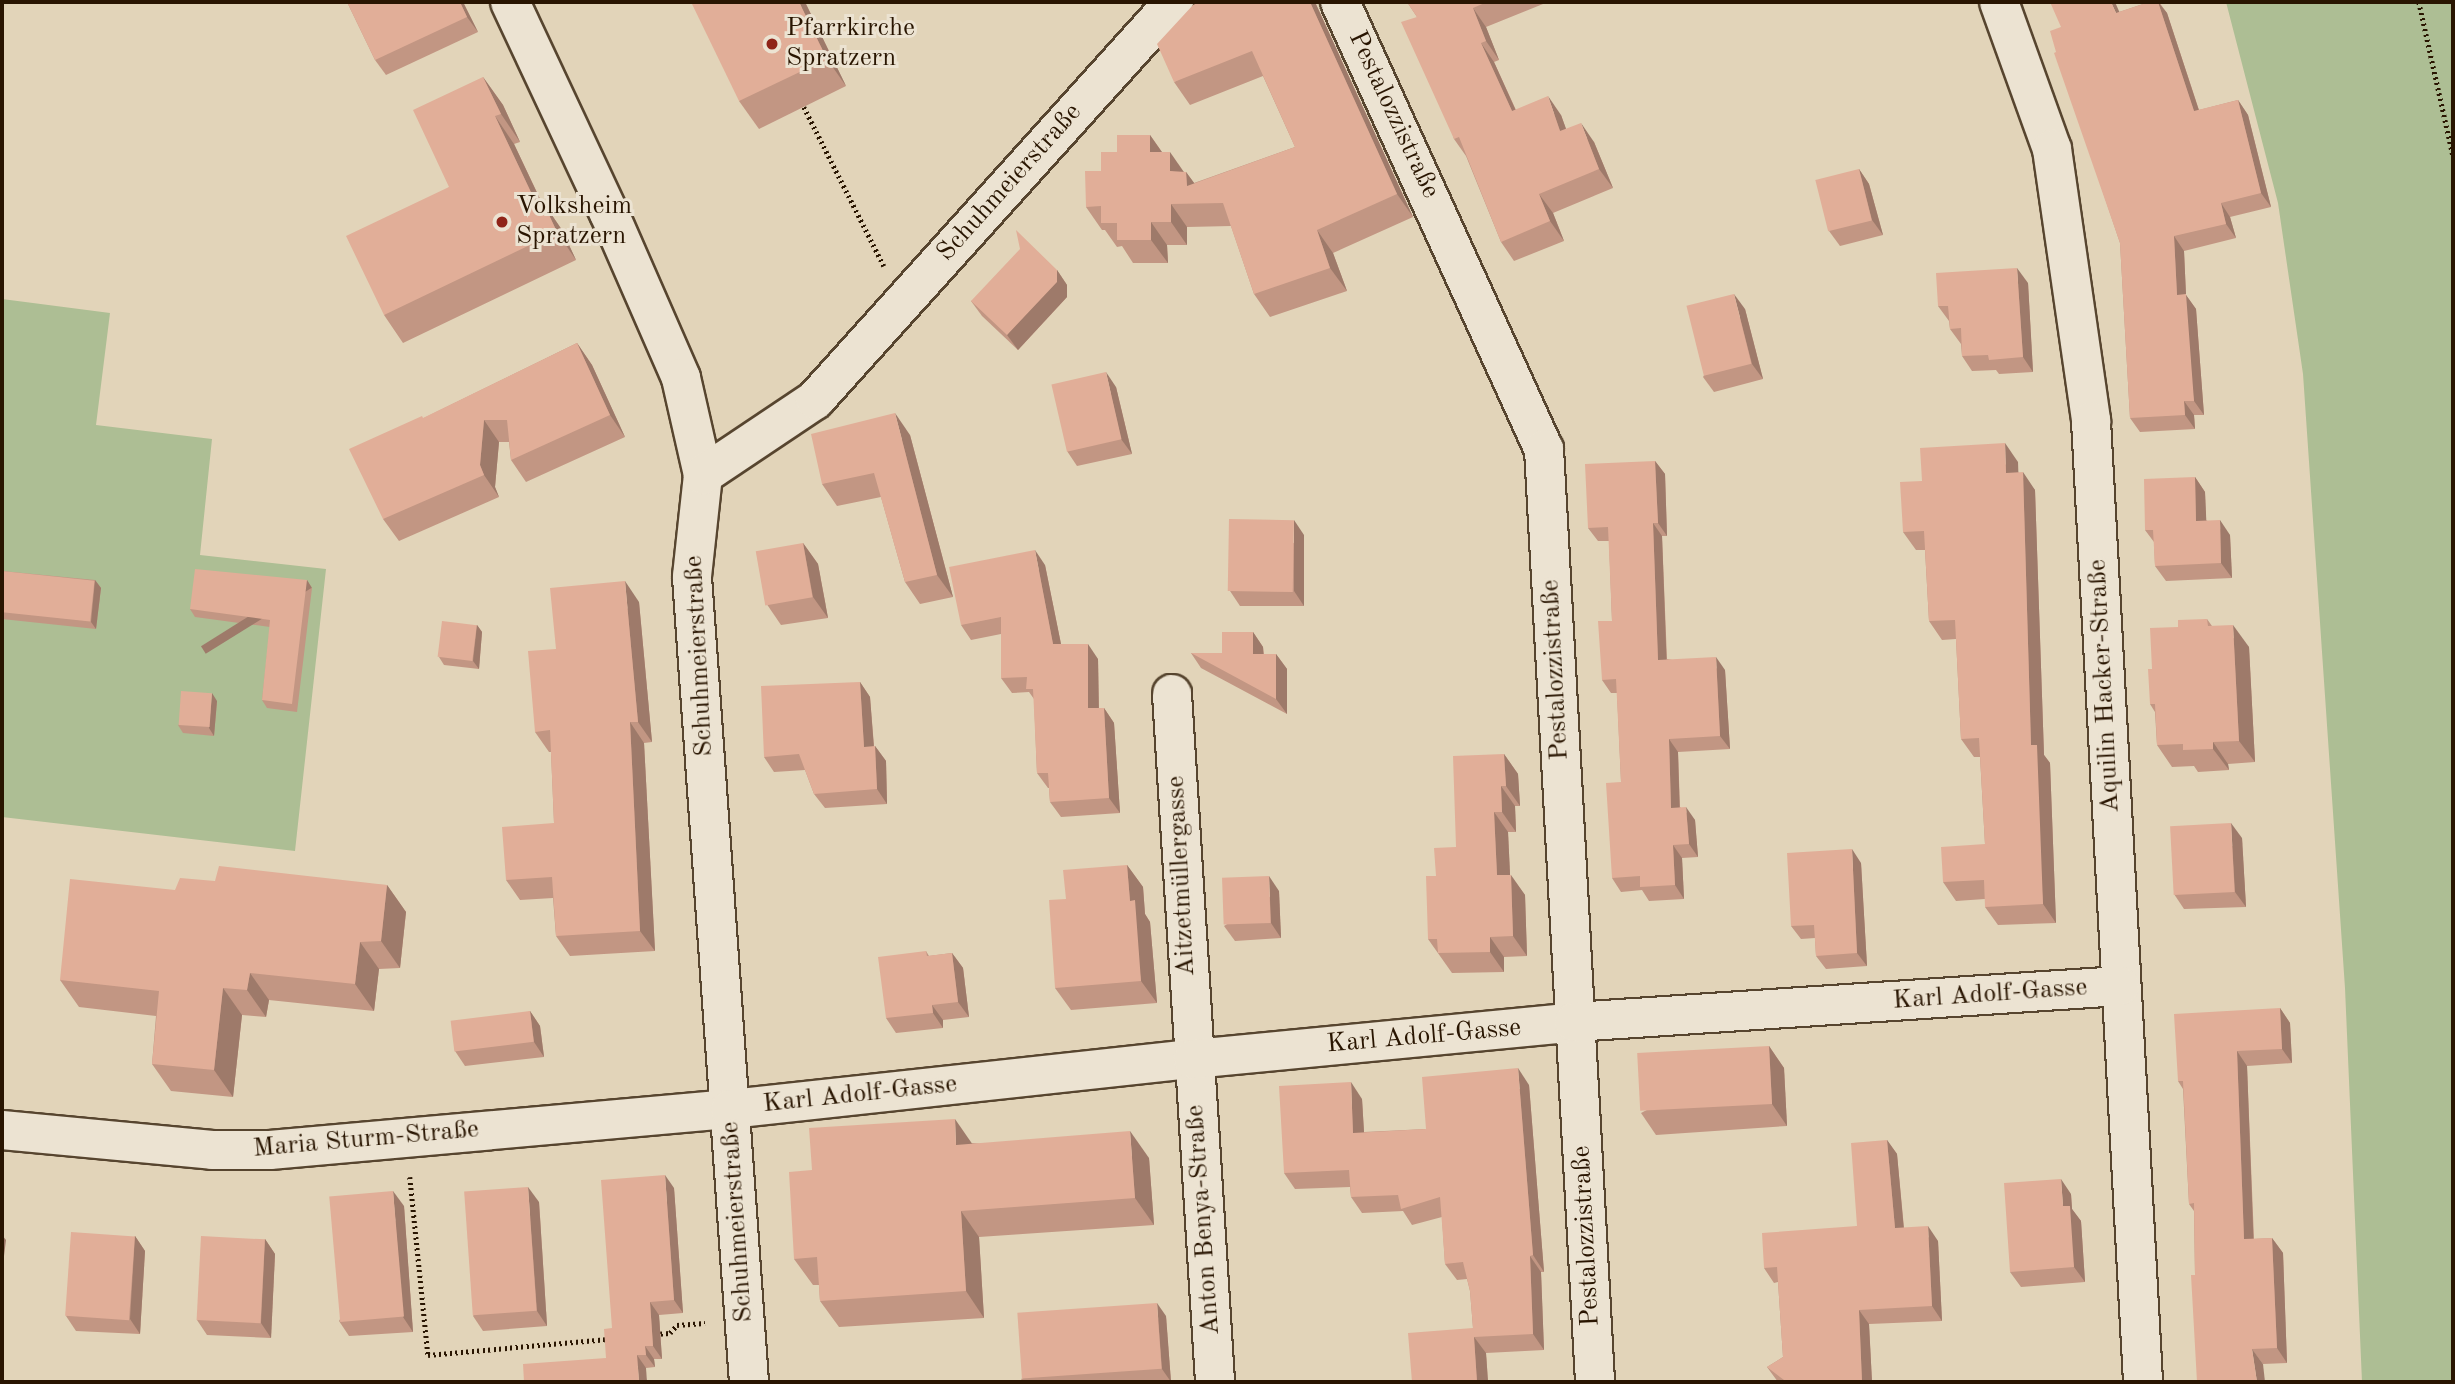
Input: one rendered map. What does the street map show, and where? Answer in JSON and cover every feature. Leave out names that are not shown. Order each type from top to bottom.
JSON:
[{"type":"street","points":[[510,2],[609,213],[681,378],[703,475]]},
{"type":"street","name":"Schuhmeierstraße","points":[[749,1382],[692,576],[703,475],[815,400],[1174,2]]},
{"type":"street","name":"Pestalozzistraße","points":[[1340,2],[1544,449],[1595,1382]]},
{"type":"street","name":"Aquilin Hacker-Straße","points":[[1999,2],[2052,149],[2091,421],[2143,1382]]},
{"type":"street","name":"Aitzetmüllergasse","points":[[1172,694],[1193,1059]]},
{"type":"street","name":"Karl Adolf-Gasse","points":[[730,1109],[1193,1059],[1574,1022],[2120,986]]},
{"type":"street","name":"Anton Benya-Straße","points":[[1193,1059],[1215,1382]]},
{"type":"street","name":"Maria Sturm-Straße","points":[[2,1130],[250,1150],[730,1109]]},
{"type":"path","points":[[2419,2],[2453,155]]},
{"type":"path","points":[[804,107],[902,303]]},
{"type":"path","points":[[407,1138],[428,1355],[616,1338]]},
{"type":"path","points":[[643,1335],[670,1333],[677,1325],[745,1321]]},
{"type":"green space","points":[[2226,2],[2453,2],[2453,1382],[2362,1382],[2345,988],[2303,374],[2278,203]]},
{"type":"green space","points":[[2,299],[110,313],[96,425],[212,439],[200,555],[326,569],[295,851],[2,817]]},
{"type":"building","points":[[347,2],[460,2],[467,17],[375,60]]},
{"type":"building","name":"Pfarrkirche Spratzern","points":[[691,2],[799,2],[827,59],[739,101]]},
{"type":"building","points":[[1199,2],[1310,2],[1397,194],[1317,230],[1330,268],[1254,294],[1223,203],[1171,204],[1171,222],[1151,222],[1151,240],[1117,240],[1117,223],[1101,223],[1101,206],[1086,207],[1085,171],[1101,171],[1101,152],[1117,152],[1117,135],[1150,135],[1150,152],[1170,152],[1170,171],[1186,172],[1187,186],[1295,147],[1252,51],[1174,82],[1157,44],[1193,5]]},
{"type":"building","points":[[1407,2],[1487,2],[1473,8],[1486,41],[1481,43],[1512,111],[1548,96],[1560,131],[1581,123],[1599,169],[1539,194],[1550,221],[1501,242],[1459,137],[1454,139],[1401,22],[1417,17]]},
{"type":"building","points":[[2050,2],[2111,2],[2116,13],[2149,2],[2158,2],[2194,111],[2238,100],[2261,193],[2221,203],[2226,224],[2174,236],[2177,295],[2186,294],[2194,401],[2184,401],[2185,415],[2130,418],[2120,243],[2054,53],[2056,52],[2050,31],[2061,27]]},
{"type":"building","name":"Volksheim Spratzern","points":[[483,77],[501,114],[495,116],[537,205],[543,202],[557,232],[384,315],[346,236],[449,187],[413,110]]},
{"type":"building","points":[[1859,169],[1872,220],[1828,231],[1815,180]]},
{"type":"building","points":[[1016,230],[1057,270],[1057,282],[1007,335],[971,301],[1020,249]]},
{"type":"building","points":[[2017,268],[2023,357],[1989,360],[1988,355],[1962,356],[1961,328],[1950,329],[1948,306],[1938,306],[1936,273]]},
{"type":"building","points":[[1734,294],[1751,364],[1704,376],[1686,306]]},
{"type":"building","points":[[577,343],[610,415],[511,460],[507,420],[484,420],[480,465],[484,475],[383,519],[349,449],[422,416],[423,418]]},
{"type":"building","points":[[1106,372],[1122,439],[1067,452],[1051,385]]},
{"type":"building","points":[[895,413],[937,575],[905,582],[874,473],[822,484],[811,434]]},
{"type":"building","points":[[2005,443],[2006,473],[2023,472],[2031,745],[2037,745],[2043,904],[1985,907],[1984,880],[1943,882],[1941,847],[1985,844],[1979,738],[1961,739],[1955,620],[1929,621],[1924,531],[1903,532],[1900,482],[1922,481],[1920,448]]},
{"type":"building","points":[[1655,461],[1658,523],[1653,523],[1658,660],[1716,657],[1720,736],[1669,739],[1671,808],[1686,807],[1689,844],[1673,845],[1675,885],[1640,887],[1640,876],[1612,878],[1606,783],[1621,782],[1616,679],[1602,680],[1598,621],[1612,621],[1608,527],[1588,528],[1585,464]]},
{"type":"building","points":[[2195,477],[2196,521],[2220,520],[2221,563],[2155,566],[2153,530],[2145,530],[2144,479]]},
{"type":"building","points":[[1229,519],[1294,520],[1293,592],[1228,591]]},
{"type":"building","points":[[803,543],[813,597],[765,605],[756,551]]},
{"type":"building","points":[[1035,550],[1053,644],[1088,644],[1088,708],[1104,708],[1109,798],[1050,802],[1048,773],[1037,773],[1033,689],[1026,689],[1027,677],[1001,678],[1001,617],[961,625],[949,567]]},
{"type":"building","points":[[195,569],[307,580],[292,704],[262,700],[270,620],[190,609]]},
{"type":"building","points":[[2,571],[94,581],[90,621],[2,612]]},
{"type":"building","points":[[625,581],[638,722],[630,722],[640,931],[556,936],[552,877],[506,880],[502,827],[554,823],[550,730],[535,732],[528,651],[556,649],[550,588]]},
{"type":"building","points":[[2207,619],[2208,626],[2233,625],[2239,741],[2213,742],[2213,749],[2183,750],[2183,744],[2157,745],[2155,704],[2150,704],[2150,628],[2178,627],[2178,620]]},
{"type":"building","points":[[442,621],[477,625],[472,661],[438,657]]},
{"type":"building","points":[[1222,632],[1253,632],[1253,654],[1276,654],[1276,699],[1191,653],[1222,653]]},
{"type":"building","points":[[860,682],[864,747],[875,746],[877,789],[814,794],[799,754],[764,757],[761,686]]},
{"type":"building","points":[[181,691],[212,693],[210,727],[179,725]]},
{"type":"building","points":[[1504,754],[1506,786],[1501,786],[1502,812],[1494,812],[1497,875],[1511,875],[1513,936],[1490,937],[1490,952],[1438,953],[1437,939],[1428,939],[1426,876],[1436,876],[1434,848],[1456,847],[1453,756]]},
{"type":"building","points":[[2231,823],[2235,892],[2174,895],[2170,826]]},
{"type":"building","points":[[1852,849],[1857,953],[1816,956],[1814,925],[1791,926],[1787,853]]},
{"type":"building","points":[[1127,865],[1130,901],[1135,900],[1141,981],[1055,988],[1049,900],[1066,899],[1063,870]]},
{"type":"building","points":[[219,866],[387,885],[381,941],[360,942],[355,984],[250,973],[247,990],[223,988],[214,1070],[152,1064],[159,991],[60,980],[70,879],[175,890],[180,878],[215,881]]},
{"type":"building","points":[[1269,876],[1271,923],[1224,925],[1222,878]]},
{"type":"building","points":[[926,951],[927,956],[952,953],[958,1002],[932,1005],[933,1013],[886,1018],[878,957]]},
{"type":"building","points":[[2280,1008],[2282,1049],[2237,1051],[2244,1239],[2272,1238],[2277,1348],[2252,1349],[2257,1382],[2197,1382],[2191,1275],[2195,1275],[2194,1203],[2189,1204],[2183,1081],[2178,1081],[2174,1014]]},
{"type":"building","points":[[530,1011],[534,1042],[454,1052],[451,1021]]},
{"type":"building","points":[[1769,1046],[1772,1104],[1640,1111],[1637,1053]]},
{"type":"building","points":[[1518,1068],[1533,1255],[1530,1256],[1533,1334],[1474,1337],[1477,1382],[1412,1382],[1408,1333],[1473,1328],[1470,1291],[1463,1262],[1445,1264],[1440,1197],[1401,1209],[1398,1195],[1351,1197],[1349,1170],[1284,1173],[1279,1086],[1351,1082],[1353,1133],[1426,1129],[1422,1077]]},
{"type":"building","points":[[955,1119],[956,1145],[1130,1131],[1135,1198],[961,1211],[966,1291],[820,1301],[817,1257],[794,1259],[789,1172],[812,1170],[809,1128]]},
{"type":"building","points":[[1887,1140],[1895,1228],[1928,1226],[1932,1306],[1859,1310],[1862,1382],[1785,1382],[1767,1367],[1783,1357],[1777,1267],[1764,1268],[1762,1233],[1857,1226],[1851,1143]]},
{"type":"building","points":[[665,1175],[674,1300],[650,1302],[653,1346],[645,1346],[646,1355],[637,1355],[639,1382],[524,1382],[523,1364],[606,1358],[604,1329],[612,1328],[601,1180]]},
{"type":"building","points":[[2061,1179],[2063,1206],[2070,1206],[2074,1267],[2010,1272],[2004,1183]]},
{"type":"building","points":[[528,1187],[537,1311],[473,1315],[464,1191]]},
{"type":"building","points":[[393,1191],[404,1317],[340,1322],[329,1197]]},
{"type":"building","points":[[71,1232],[135,1236],[129,1320],[65,1316]]},
{"type":"building","points":[[201,1236],[265,1239],[261,1323],[197,1320]]},
{"type":"building","points":[[1157,1303],[1162,1369],[1022,1379],[1017,1313]]},
{"type":"place","name":"Pfarrkirche Spratzern","points":[[772,44]]},
{"type":"place","name":"Volksheim Spratzern","points":[[502,222]]}]
